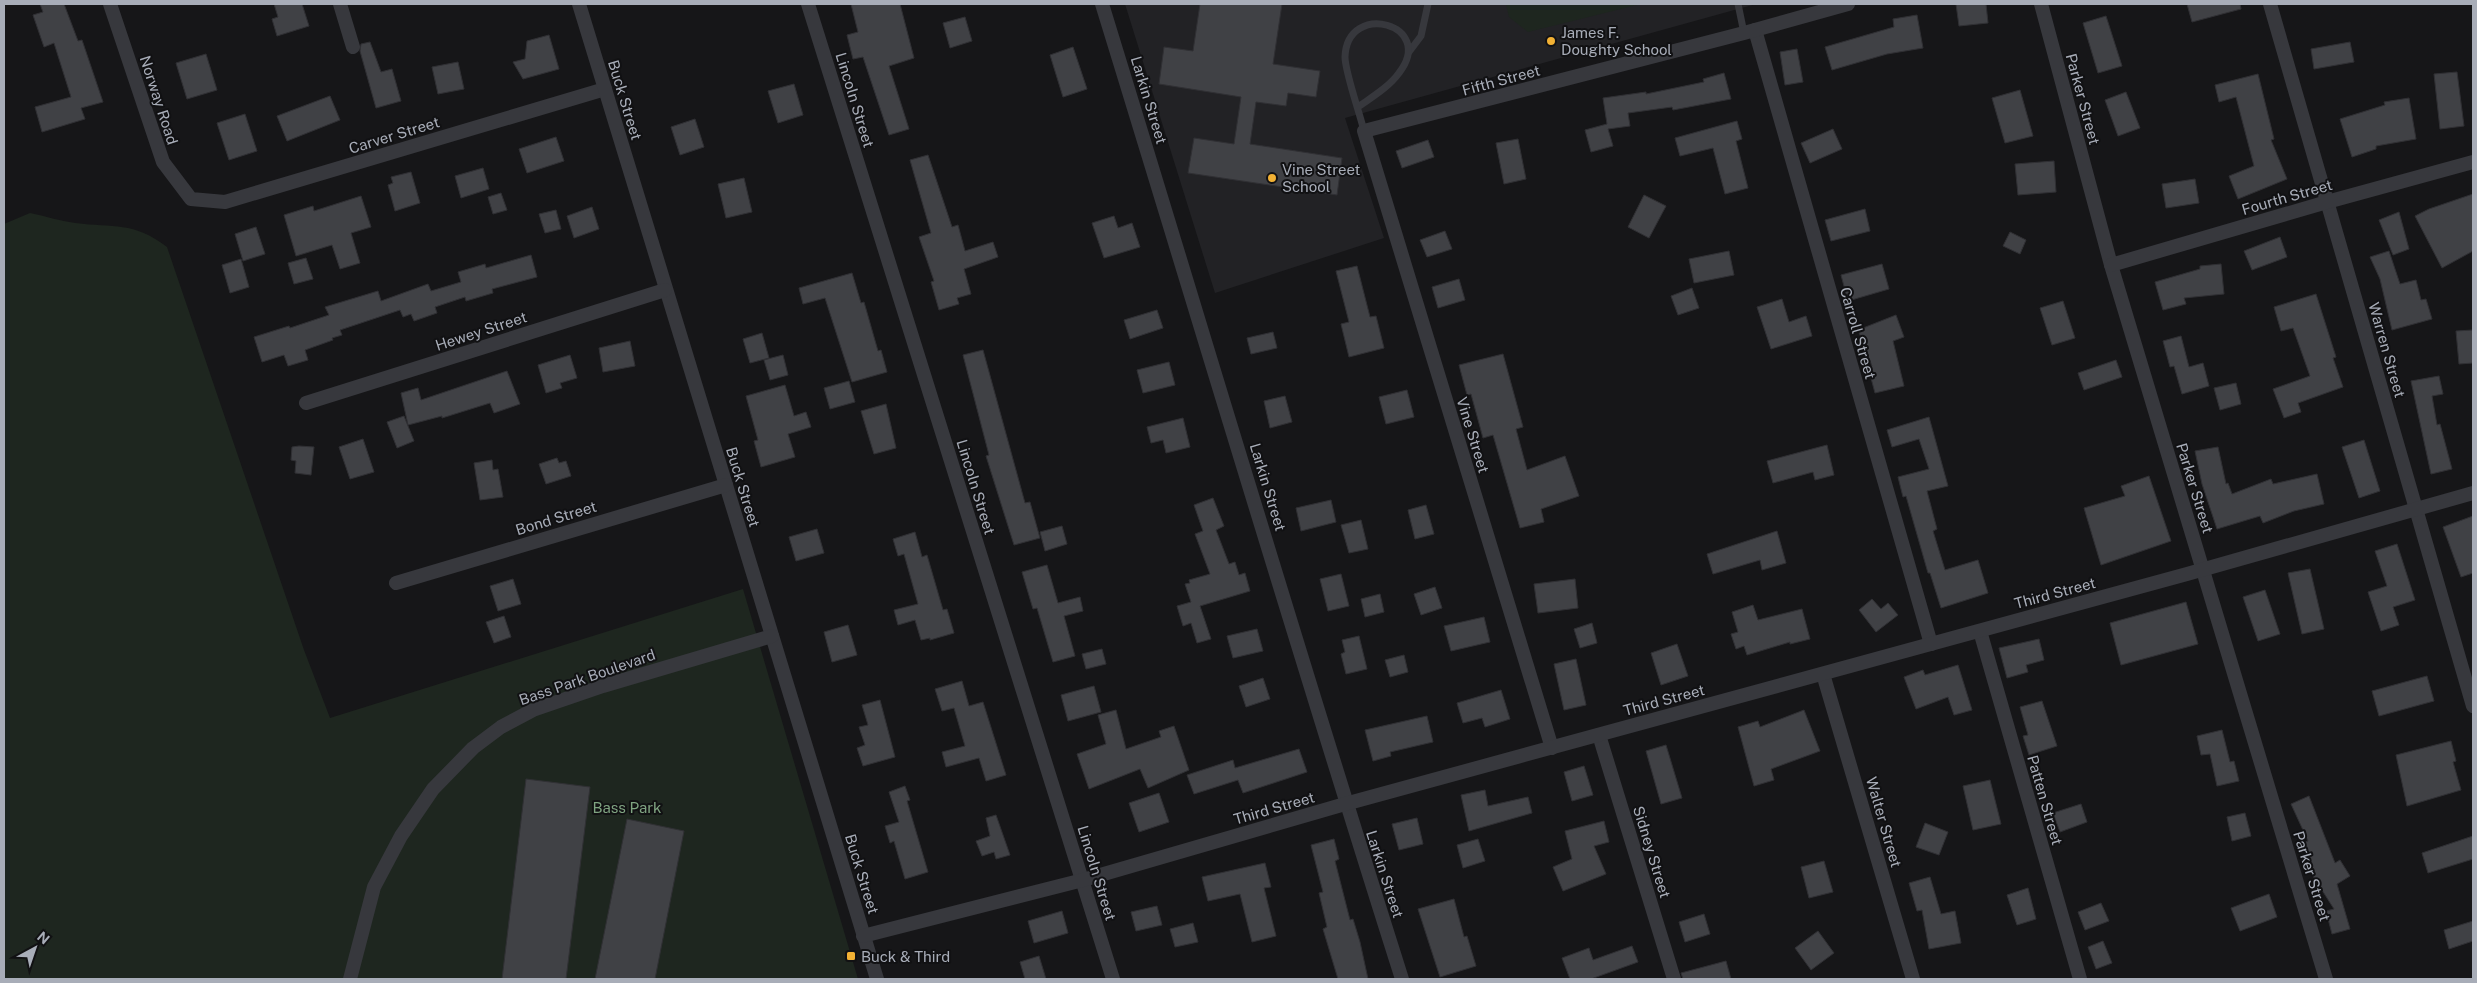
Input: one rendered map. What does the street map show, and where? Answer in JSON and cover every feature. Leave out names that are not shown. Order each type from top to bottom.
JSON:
[{"type":"street","name":"Norway Road","points":[[110,4],[163,162],[191,199]]},
{"type":"street","points":[[340,4],[353,47]]},
{"type":"street","name":"Buck Street","points":[[579,4],[877,979]]},
{"type":"street","name":"Lincoln Street","points":[[808,4],[1113,979]]},
{"type":"street","name":"Larkin Street","points":[[1102,4],[1275,564],[1346,804],[1402,979]]},
{"type":"street","name":"Fifth Street","points":[[1364,131],[1750,32],[1848,4]]},
{"type":"street","name":"Parker Street","points":[[2041,4],[2110,266],[2326,979]]},
{"type":"street","name":"Warren Street","points":[[2270,4],[2473,706]]},
{"type":"street","name":"Carroll Street","points":[[1750,32],[1931,644]]},
{"type":"street","name":"Carver Street","points":[[191,199],[225,202],[605,89]]},
{"type":"street","name":"Vine Street","points":[[1364,131],[1552,748]]},
{"type":"street","name":"Fourth Street","points":[[2110,266],[2327,202],[2473,162]]},
{"type":"street","name":"Hewey Street","points":[[306,404],[665,290]]},
{"type":"street","name":"Bond Street","points":[[396,583],[726,485]]},
{"type":"street","name":"Third Street","points":[[863,936],[1083,880],[1346,804],[2203,570],[2473,493]]},
{"type":"street","name":"Patten Street","points":[[1980,631],[2080,979]]},
{"type":"street","name":"Bass Park Boulevard","points":[[350,979],[374,887],[401,836],[433,789],[473,748],[501,727],[533,710],[603,686],[772,636]]},
{"type":"street","name":"Walter Street","points":[[1823,674],[1913,979]]},
{"type":"street","name":"Sidney Street","points":[[1599,735],[1674,979]]},
{"type":"lane","points":[[1407,55],[1421,36],[1428,4]]},
{"type":"lane","points":[[1738,4],[1750,32]]},
{"type":"lane","points":[[1358,107],[1399,73],[1407,55],[1409,47],[1404,34],[1395,24],[1382,19],[1360,23],[1351,33],[1345,57],[1364,131]]},
{"type":"shaded area","name":"Vine Street School","points":[[1125,4],[1756,4],[1345,118],[1384,238],[1215,293]]},
{"type":"green space","points":[[1506,4],[1641,4],[1528,32],[1509,17]]},
{"type":"green space","name":"Bass Park","points":[[30,213],[69,222],[133,229],[144,233],[167,247],[304,650],[330,718],[743,589],[858,979],[4,979],[4,224]]},
{"type":"building","points":[[40,4],[64,4],[78,41],[82,40],[103,102],[81,108],[85,119],[42,132],[35,107],[71,97],[54,43],[44,47],[33,15],[43,12]]},
{"type":"building","points":[[274,4],[302,4],[309,26],[277,36],[272,19],[278,17]]},
{"type":"building","points":[[851,4],[900,4],[914,58],[889,66],[909,129],[889,135],[863,57],[853,59],[847,35],[858,32]]},
{"type":"building","points":[[1200,4],[1282,4],[1273,64],[1320,71],[1316,97],[1288,93],[1286,106],[1256,102],[1250,144],[1342,158],[1337,195],[1188,173],[1194,138],[1234,144],[1241,97],[1159,84],[1164,47],[1193,51]]},
{"type":"building","points":[[1956,4],[1986,4],[1988,23],[1959,26]]},
{"type":"building","points":[[2187,4],[2240,4],[2241,9],[2192,22]]},
{"type":"building","points":[[1917,15],[1923,48],[1887,54],[1832,70],[1825,47],[1894,27],[1893,19]]},
{"type":"building","points":[[2106,16],[2122,66],[2098,73],[2083,23]]},
{"type":"building","points":[[965,17],[972,41],[950,48],[943,23]]},
{"type":"building","points":[[549,35],[559,69],[523,79],[513,62],[525,59],[527,41]]},
{"type":"building","points":[[370,42],[381,72],[392,69],[401,101],[376,108],[360,51],[361,44]]},
{"type":"building","points":[[2350,42],[2354,62],[2314,69],[2311,49]]},
{"type":"building","points":[[1073,47],[1087,89],[1063,97],[1050,55]]},
{"type":"building","points":[[1797,49],[1803,82],[1785,85],[1780,52]]},
{"type":"building","points":[[206,54],[217,90],[187,99],[176,63]]},
{"type":"building","points":[[458,62],[464,89],[438,94],[432,67]]},
{"type":"building","points":[[2457,72],[2464,126],[2440,129],[2434,74]]},
{"type":"building","points":[[1724,73],[1731,99],[1673,110],[1672,107],[1628,113],[1630,126],[1608,129],[1613,146],[1591,152],[1585,130],[1607,124],[1603,98],[1646,92],[1646,94],[1704,82],[1703,79]]},
{"type":"building","points":[[2258,74],[2274,139],[2271,140],[2287,179],[2238,199],[2229,176],[2254,166],[2236,97],[2219,102],[2215,85]]},
{"type":"building","points":[[794,84],[803,115],[778,123],[768,91]]},
{"type":"building","points":[[2020,90],[2033,136],[2005,143],[1992,98]]},
{"type":"building","points":[[2126,92],[2140,128],[2118,136],[2105,100]]},
{"type":"building","points":[[330,96],[340,120],[287,141],[277,116]]},
{"type":"building","points":[[2409,98],[2416,139],[2376,146],[2376,149],[2352,157],[2340,119],[2385,105],[2384,102]]},
{"type":"building","points":[[245,114],[257,151],[229,160],[217,123]]},
{"type":"building","points":[[695,119],[704,147],[680,155],[671,127]]},
{"type":"building","points":[[1737,121],[1742,139],[1736,141],[1748,188],[1725,194],[1713,148],[1680,156],[1675,138]]},
{"type":"building","points":[[1833,129],[1842,149],[1810,163],[1801,143]]},
{"type":"building","points":[[556,137],[564,161],[527,173],[519,149]]},
{"type":"building","points":[[1518,139],[1526,179],[1504,184],[1496,143]]},
{"type":"building","points":[[1428,140],[1434,157],[1402,168],[1396,151]]},
{"type":"building","points":[[928,155],[952,227],[958,225],[965,251],[993,242],[998,257],[964,269],[971,294],[957,298],[959,304],[939,310],[931,282],[934,281],[919,237],[931,233],[910,160]]},
{"type":"building","points":[[2054,161],[2056,192],[2018,195],[2015,164]]},
{"type":"building","points":[[483,168],[489,189],[461,198],[455,176]]},
{"type":"building","points":[[411,172],[420,203],[395,211],[388,185],[393,183],[391,177]]},
{"type":"building","points":[[744,178],[752,212],[726,218],[718,184]]},
{"type":"building","points":[[2195,179],[2199,203],[2166,208],[2162,184]]},
{"type":"building","points":[[501,193],[507,210],[493,214],[488,197]]},
{"type":"building","points":[[2473,194],[2473,251],[2442,268],[2415,216],[2429,209]]},
{"type":"building","points":[[1644,195],[1666,206],[1649,238],[1628,227]]},
{"type":"building","points":[[361,196],[371,227],[351,233],[360,263],[340,269],[332,245],[296,256],[284,215],[313,206],[314,211]]},
{"type":"building","points":[[592,207],[599,229],[574,238],[567,216]]},
{"type":"building","points":[[1865,209],[1870,231],[1831,241],[1825,220]]},
{"type":"building","points":[[556,210],[561,229],[545,233],[539,214]]},
{"type":"building","points":[[2399,212],[2409,249],[2393,255],[2379,220]]},
{"type":"building","points":[[1114,216],[1118,228],[1132,223],[1140,247],[1104,258],[1092,223]]},
{"type":"building","points":[[256,227],[265,254],[243,261],[235,234]]},
{"type":"building","points":[[1445,231],[1452,249],[1427,257],[1420,240]]},
{"type":"building","points":[[2010,232],[2026,240],[2020,254],[2003,246]]},
{"type":"building","points":[[2280,237],[2287,257],[2252,270],[2244,251]]},
{"type":"building","points":[[1729,251],[1734,275],[1694,283],[1689,259]]},
{"type":"building","points":[[2389,251],[2400,284],[2416,280],[2421,300],[2426,299],[2432,319],[2392,330],[2380,279],[2370,257]]},
{"type":"building","points":[[531,255],[537,277],[492,289],[493,293],[466,301],[465,297],[435,307],[437,313],[414,321],[411,314],[403,317],[400,310],[340,330],[342,335],[305,350],[308,360],[288,366],[284,355],[262,362],[254,337],[329,315],[325,307],[378,291],[381,301],[428,284],[431,291],[461,282],[458,272],[485,264],[486,268]]},
{"type":"building","points":[[306,258],[313,279],[294,284],[288,263]]},
{"type":"building","points":[[241,259],[249,287],[230,293],[222,265]]},
{"type":"building","points":[[1882,264],[1889,289],[1848,301],[1841,275]]},
{"type":"building","points":[[2221,264],[2224,294],[2184,298],[2186,304],[2163,310],[2155,282],[2200,269],[2200,266]]},
{"type":"building","points":[[1357,266],[1370,317],[1376,316],[1384,348],[1349,357],[1341,324],[1349,322],[1336,271]]},
{"type":"building","points":[[852,273],[861,303],[864,302],[878,351],[881,350],[887,372],[852,382],[825,298],[803,304],[799,288]]},
{"type":"building","points":[[1459,279],[1465,300],[1438,308],[1432,287]]},
{"type":"building","points":[[1692,288],[1699,308],[1678,315],[1671,296]]},
{"type":"building","points":[[2316,294],[2336,357],[2333,358],[2343,387],[2298,403],[2301,412],[2284,418],[2273,389],[2310,376],[2293,328],[2281,331],[2274,307]]},
{"type":"building","points":[[1782,299],[1789,322],[1806,316],[1812,336],[1771,349],[1757,307]]},
{"type":"building","points":[[2063,301],[2075,338],[2052,345],[2040,308]]},
{"type":"building","points":[[1157,310],[1163,328],[1130,339],[1124,320]]},
{"type":"building","points":[[1896,315],[1904,337],[1893,341],[1904,386],[1875,393],[1868,367],[1872,366],[1858,330]]},
{"type":"building","points":[[2473,330],[2473,363],[2459,364],[2456,331]]},
{"type":"building","points":[[1273,332],[1277,348],[1251,354],[1247,338]]},
{"type":"building","points":[[762,333],[769,358],[750,363],[743,339]]},
{"type":"building","points":[[2181,336],[2189,367],[2203,363],[2209,386],[2182,394],[2174,366],[2170,367],[2163,341]]},
{"type":"building","points":[[630,341],[635,366],[603,372],[599,348]]},
{"type":"building","points":[[983,350],[1025,503],[1030,502],[1040,538],[1014,545],[986,456],[989,455],[963,355]]},
{"type":"building","points":[[1503,354],[1523,427],[1516,429],[1527,470],[1565,456],[1579,496],[1541,509],[1544,522],[1520,528],[1493,435],[1483,438],[1471,394],[1467,395],[1459,365]]},
{"type":"building","points":[[570,355],[577,378],[560,383],[562,388],[546,393],[538,365]]},
{"type":"building","points":[[783,355],[788,375],[770,380],[764,360]]},
{"type":"building","points":[[2116,360],[2122,377],[2084,390],[2078,373]]},
{"type":"building","points":[[1169,362],[1175,385],[1143,393],[1137,370]]},
{"type":"building","points":[[507,371],[520,404],[494,413],[490,403],[442,418],[442,416],[408,425],[401,393],[418,388],[421,400]]},
{"type":"building","points":[[2439,376],[2443,394],[2432,396],[2437,425],[2440,424],[2452,469],[2431,474],[2411,381]]},
{"type":"building","points":[[849,381],[855,402],[830,409],[824,388]]},
{"type":"building","points":[[2236,383],[2241,404],[2220,410],[2214,388]]},
{"type":"building","points":[[785,385],[794,416],[806,412],[811,427],[788,434],[795,457],[761,467],[754,441],[758,440],[746,396]]},
{"type":"building","points":[[1407,390],[1414,417],[1386,424],[1379,397]]},
{"type":"building","points":[[1285,396],[1292,422],[1270,428],[1264,401]]},
{"type":"building","points":[[886,404],[896,448],[874,454],[861,411]]},
{"type":"building","points":[[404,416],[414,441],[397,448],[387,422]]},
{"type":"building","points":[[1929,417],[1948,486],[1927,491],[1937,529],[1933,531],[1945,570],[1978,560],[1988,593],[1941,608],[1930,573],[1928,573],[1906,496],[1903,497],[1898,477],[1929,469],[1919,439],[1892,447],[1887,430]]},
{"type":"building","points":[[1183,418],[1190,447],[1166,453],[1163,440],[1151,443],[1147,427]]},
{"type":"building","points":[[363,439],[374,472],[350,479],[339,447]]},
{"type":"building","points":[[2364,440],[2380,491],[2359,498],[2342,447]]},
{"type":"building","points":[[1827,445],[1834,475],[1815,480],[1813,472],[1773,483],[1767,461]]},
{"type":"building","points":[[292,447],[314,447],[311,475],[295,473],[296,461],[291,460]]},
{"type":"building","points":[[2218,447],[2226,484],[2228,483],[2232,494],[2271,479],[2273,484],[2317,474],[2324,504],[2294,511],[2263,523],[2260,516],[2217,529],[2202,484],[2195,451]]},
{"type":"building","points":[[557,458],[559,463],[566,461],[571,476],[546,484],[539,464]]},
{"type":"building","points":[[492,460],[493,470],[498,469],[503,497],[480,500],[474,463]]},
{"type":"building","points":[[2149,476],[2171,541],[2101,565],[2084,508],[2125,496],[2121,486]]},
{"type":"building","points":[[1213,498],[1224,526],[1216,530],[1229,564],[1235,562],[1239,575],[1245,573],[1250,591],[1200,606],[1211,639],[1197,643],[1191,623],[1183,626],[1177,606],[1191,602],[1185,584],[1190,583],[1189,580],[1210,574],[1195,534],[1203,531],[1194,505]]},
{"type":"building","points":[[1331,500],[1336,522],[1301,531],[1296,508]]},
{"type":"building","points":[[1426,505],[1434,534],[1415,539],[1408,510]]},
{"type":"building","points":[[2473,516],[2473,573],[2461,577],[2443,527]]},
{"type":"building","points":[[1361,520],[1368,549],[1349,553],[1341,525]]},
{"type":"building","points":[[1062,526],[1067,544],[1045,551],[1040,532]]},
{"type":"building","points":[[817,529],[824,553],[796,561],[789,537]]},
{"type":"building","points":[[1777,531],[1786,563],[1762,570],[1760,560],[1713,574],[1707,554]]},
{"type":"building","points":[[915,532],[922,557],[927,555],[943,610],[947,609],[954,633],[930,640],[930,638],[921,640],[915,620],[898,625],[894,610],[918,604],[904,554],[898,556],[893,539]]},
{"type":"building","points":[[2397,544],[2415,600],[2393,607],[2399,625],[2381,631],[2368,592],[2387,586],[2375,551]]},
{"type":"building","points":[[1047,565],[1058,603],[1080,597],[1083,611],[1064,616],[1075,656],[1053,662],[1037,608],[1033,609],[1022,572]]},
{"type":"building","points":[[2310,569],[2324,629],[2302,634],[2288,573]]},
{"type":"building","points":[[1341,574],[1349,606],[1328,611],[1320,579]]},
{"type":"building","points":[[513,579],[521,604],[498,611],[490,586]]},
{"type":"building","points":[[1575,579],[1578,608],[1538,613],[1534,584]]},
{"type":"building","points":[[1435,587],[1442,608],[1421,615],[1414,594]]},
{"type":"building","points":[[2265,590],[2280,634],[2258,641],[2243,597]]},
{"type":"building","points":[[1380,594],[1384,612],[1365,617],[1361,599]]},
{"type":"building","points":[[1872,599],[1881,609],[1888,603],[1898,615],[1876,632],[1859,610]]},
{"type":"building","points":[[2186,602],[2198,644],[2121,665],[2110,623]]},
{"type":"building","points":[[1753,605],[1758,620],[1802,609],[1810,639],[1790,644],[1790,642],[1747,655],[1744,646],[1736,649],[1731,634],[1738,632],[1732,612]]},
{"type":"building","points":[[504,616],[511,637],[494,643],[486,622]]},
{"type":"building","points":[[1484,617],[1490,642],[1451,651],[1444,626]]},
{"type":"building","points":[[1592,623],[1597,643],[1580,648],[1574,629]]},
{"type":"building","points":[[848,625],[857,655],[832,662],[824,632]]},
{"type":"building","points":[[1257,629],[1263,651],[1233,658],[1227,636]]},
{"type":"building","points":[[1359,636],[1367,669],[1346,674],[1341,654],[1345,652],[1342,640]]},
{"type":"building","points":[[2039,639],[2044,660],[2026,665],[2028,672],[2007,678],[1999,648]]},
{"type":"building","points":[[1677,644],[1688,676],[1661,685],[1651,653]]},
{"type":"building","points":[[1102,649],[1106,664],[1086,669],[1082,654]]},
{"type":"building","points":[[1404,655],[1408,672],[1390,677],[1385,660]]},
{"type":"building","points":[[1576,659],[1586,705],[1564,710],[1554,664]]},
{"type":"building","points":[[1958,665],[1972,710],[1954,715],[1948,697],[1916,709],[1904,677],[1923,670],[1925,675]]},
{"type":"building","points":[[2427,676],[2434,701],[2379,716],[2372,691]]},
{"type":"building","points":[[1263,678],[1270,699],[1246,707],[1239,686]]},
{"type":"building","points":[[962,681],[969,706],[983,702],[1006,775],[986,781],[979,758],[946,767],[942,752],[965,746],[954,708],[942,711],[935,689]]},
{"type":"building","points":[[1094,686],[1101,712],[1068,721],[1061,695]]},
{"type":"building","points":[[1501,690],[1510,719],[1485,727],[1482,718],[1463,723],[1457,703]]},
{"type":"building","points":[[880,700],[895,757],[863,766],[857,748],[865,745],[859,727],[868,725],[862,705]]},
{"type":"building","points":[[2042,701],[2057,746],[2029,755],[2023,736],[2028,735],[2020,707]]},
{"type":"building","points":[[1116,710],[1126,749],[1161,737],[1159,731],[1174,726],[1189,770],[1148,788],[1140,769],[1089,789],[1077,754],[1106,744],[1098,715]]},
{"type":"building","points":[[1804,710],[1820,751],[1771,769],[1774,780],[1754,786],[1738,727],[1758,721],[1760,727]]},
{"type":"building","points":[[1427,716],[1433,742],[1390,752],[1391,756],[1373,761],[1365,730]]},
{"type":"building","points":[[2222,730],[2230,762],[2234,761],[2239,781],[2217,786],[2210,754],[2201,755],[2197,736]]},
{"type":"building","points":[[2451,741],[2456,761],[2453,762],[2461,790],[2407,806],[2396,755]]},
{"type":"building","points":[[1666,745],[1682,798],[1661,804],[1646,751]]},
{"type":"building","points":[[1299,749],[1307,772],[1243,793],[1238,780],[1194,794],[1187,775],[1233,760],[1235,768]]},
{"type":"building","points":[[1584,766],[1593,795],[1572,801],[1564,772]]},
{"type":"building","points":[[526,779],[590,787],[566,979],[502,979]]},
{"type":"building","points":[[1990,780],[2001,824],[1973,830],[1963,786]]},
{"type":"building","points":[[905,786],[910,800],[907,801],[928,872],[905,879],[894,841],[890,843],[885,826],[899,822],[889,792]]},
{"type":"building","points":[[1485,790],[1488,806],[1528,797],[1532,813],[1469,831],[1461,795]]},
{"type":"building","points":[[1159,793],[1169,822],[1139,832],[1129,803]]},
{"type":"building","points":[[2309,796],[2335,863],[2340,860],[2350,876],[2337,884],[2350,929],[2332,934],[2326,911],[2334,909],[2313,876],[2302,843],[2308,841],[2291,804]]},
{"type":"building","points":[[2081,804],[2087,822],[2060,832],[2053,813]]},
{"type":"building","points":[[2245,813],[2251,836],[2232,841],[2227,817]]},
{"type":"building","points":[[996,815],[1010,855],[996,859],[994,852],[982,856],[976,841],[990,836],[986,818]]},
{"type":"building","points":[[1417,818],[1423,844],[1399,850],[1392,824]]},
{"type":"building","points":[[627,819],[684,831],[655,979],[595,979]]},
{"type":"building","points":[[1604,821],[1609,842],[1594,846],[1606,874],[1563,891],[1553,867],[1572,859],[1565,831]]},
{"type":"building","points":[[1925,823],[1948,832],[1939,855],[1916,847]]},
{"type":"building","points":[[2473,836],[2473,859],[2428,873],[2422,853]]},
{"type":"building","points":[[1334,839],[1339,859],[1335,861],[1350,920],[1353,919],[1360,942],[1368,979],[1338,979],[1323,929],[1327,927],[1319,893],[1323,892],[1311,845]]},
{"type":"building","points":[[1478,839],[1485,861],[1463,868],[1457,845]]},
{"type":"building","points":[[1824,861],[1833,892],[1809,898],[1801,867]]},
{"type":"building","points":[[1265,863],[1271,887],[1264,888],[1276,936],[1252,942],[1240,894],[1208,901],[1202,877]]},
{"type":"building","points":[[1930,877],[1941,914],[1955,911],[1961,943],[1929,949],[1922,910],[1917,911],[1909,883]]},
{"type":"building","points":[[2028,888],[2036,919],[2017,925],[2007,895]]},
{"type":"building","points":[[2269,894],[2277,917],[2240,931],[2231,908]]},
{"type":"building","points":[[1454,899],[1464,937],[1467,936],[1476,966],[1440,977],[1418,909]]},
{"type":"building","points":[[2101,903],[2109,921],[2085,930],[2078,912]]},
{"type":"building","points":[[1157,906],[1162,925],[1136,931],[1131,912]]},
{"type":"building","points":[[1062,911],[1068,933],[1034,943],[1028,921]]},
{"type":"building","points":[[1704,914],[1710,934],[1685,942],[1679,922]]},
{"type":"building","points":[[2473,921],[2473,941],[2449,949],[2444,930]]},
{"type":"building","points":[[1193,923],[1198,942],[1175,947],[1170,929]]},
{"type":"building","points":[[1818,931],[1834,953],[1811,970],[1795,948]]},
{"type":"building","points":[[2103,941],[2112,963],[2096,969],[2088,947]]},
{"type":"building","points":[[1632,946],[1638,962],[1591,979],[1570,979],[1562,958],[1589,948],[1593,960]]},
{"type":"building","points":[[1039,956],[1046,979],[1025,979],[1020,962]]},
{"type":"building","points":[[1726,961],[1731,979],[1683,979],[1681,973]]},
{"type":"place","name":"James F. Doughty School","points":[[1551,41]]},
{"type":"place","name":"Vine Street School","points":[[1272,178]]},
{"type":"place","name":"Buck & Third","points":[[851,956]]}]
